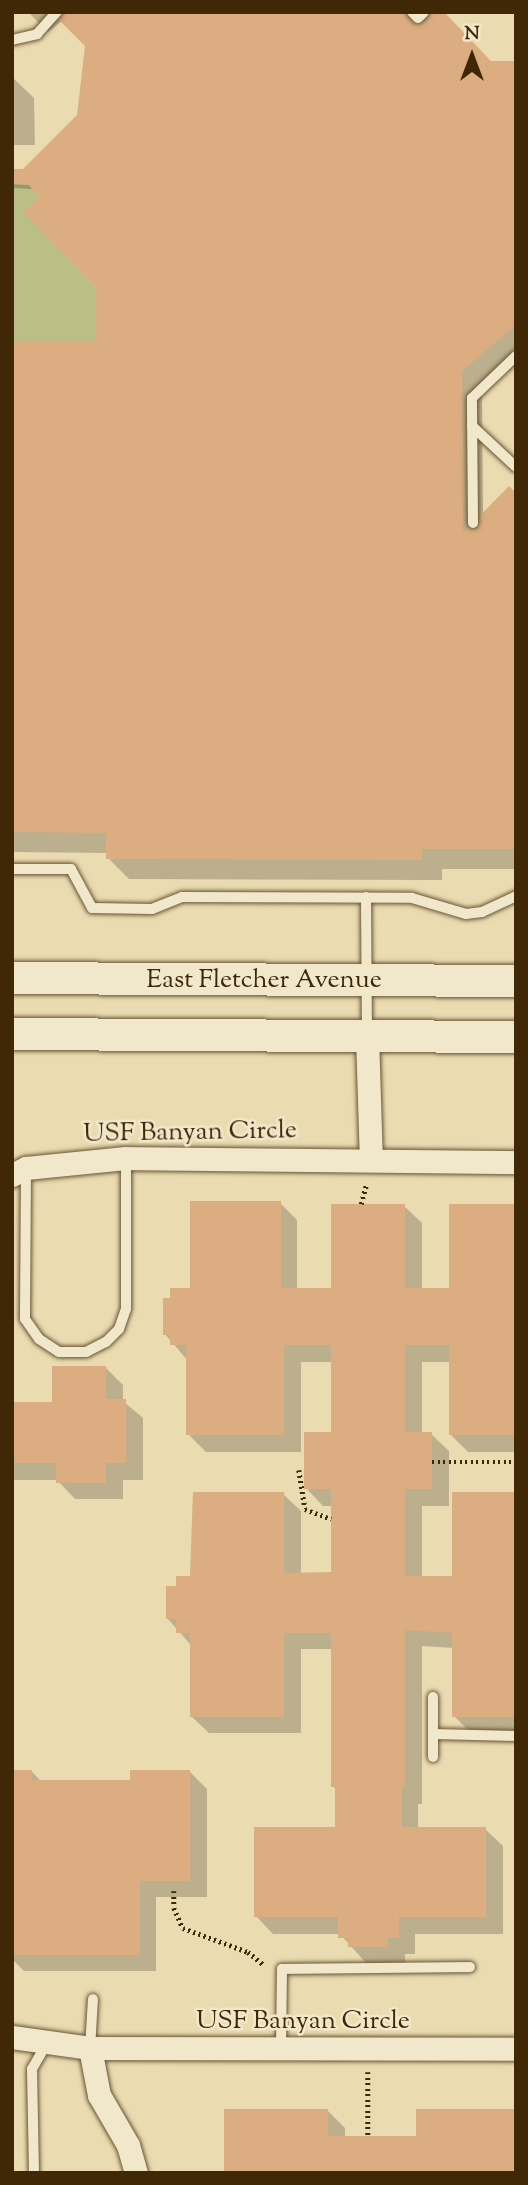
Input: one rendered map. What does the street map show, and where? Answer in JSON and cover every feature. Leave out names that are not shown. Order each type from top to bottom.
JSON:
[{"type":"main road","name":"East Fletcher Avenue","points":[[12,978],[516,982]]},
{"type":"main road","name":"East Fletcher Avenue","points":[[12,1034],[516,1037]]},
{"type":"street","points":[[367,1036],[371,1160]]},
{"type":"street","name":"USF Banyan Circle","points":[[19,1172],[127,1158],[516,1162]]},
{"type":"street","name":"USF Banyan Circle","points":[[12,2037],[90,2048],[516,2049]]},
{"type":"street","points":[[90,2048],[99,2095],[128,2145],[136,2173]]},
{"type":"lane","points":[[12,40],[37,34],[57,12]]},
{"type":"lane","points":[[412,12],[418,18],[424,12]]},
{"type":"lane","points":[[473,523],[472,398],[516,356]]},
{"type":"lane","points":[[472,426],[516,467]]},
{"type":"lane","points":[[12,869],[71,869],[92,908],[152,909],[182,897],[366,897],[412,898],[466,914],[482,912],[516,896]]},
{"type":"lane","points":[[366,897],[367,1036]]},
{"type":"lane","points":[[19,1172],[25,1319],[39,1339],[59,1352],[86,1352],[106,1342],[119,1329],[126,1309],[127,1158]]},
{"type":"lane","points":[[433,1697],[433,1757]]},
{"type":"lane","points":[[433,1734],[516,1736]]},
{"type":"lane","points":[[281,2049],[282,1969],[470,1967]]},
{"type":"lane","points":[[90,2048],[93,1998]]},
{"type":"lane","points":[[34,2173],[32,2069],[48,2041]]},
{"type":"path","points":[[432,1462],[516,1462]]},
{"type":"path","points":[[299,1469],[305,1509],[331,1519]]},
{"type":"path","points":[[173,1891],[173,1908],[183,1928],[248,1952],[264,1965]]},
{"type":"path","points":[[368,2136],[369,2050]]},
{"type":"green space","points":[[12,184],[29,185],[39,197],[24,212],[95,287],[95,341],[12,341]]},
{"type":"building","points":[[51,12],[444,12],[491,61],[516,61],[516,325],[462,371],[463,533],[509,486],[516,493],[516,849],[422,849],[422,860],[106,859],[106,833],[12,832],[12,341],[95,341],[95,287],[23,212],[39,197],[29,185],[12,184],[12,169],[23,169],[77,115],[85,46]]},
{"type":"building","points":[[190,1201],[281,1201],[281,1288],[331,1288],[331,1204],[405,1204],[405,1288],[449,1288],[449,1204],[516,1204],[516,1435],[449,1435],[449,1345],[405,1345],[405,1432],[432,1432],[432,1489],[405,1489],[405,1576],[452,1576],[452,1492],[516,1492],[516,1717],[452,1717],[452,1633],[405,1630],[405,1787],[402,1787],[402,1827],[486,1827],[486,1917],[399,1917],[399,1938],[388,1938],[388,1947],[348,1947],[348,1938],[338,1938],[338,1917],[254,1917],[254,1827],[335,1827],[335,1787],[331,1787],[331,1633],[284,1633],[284,1717],[190,1717],[190,1633],[176,1633],[176,1619],[166,1619],[166,1586],[176,1586],[176,1576],[190,1576],[193,1492],[284,1492],[284,1573],[331,1572],[331,1489],[304,1489],[304,1432],[331,1432],[331,1345],[284,1345],[284,1435],[186,1435],[186,1345],[170,1345],[170,1335],[163,1335],[163,1298],[170,1298],[170,1288],[190,1288]]},
{"type":"building","points":[[52,1366],[106,1366],[106,1399],[126,1399],[126,1463],[106,1463],[106,1483],[56,1483],[56,1463],[12,1463],[12,1402],[52,1402]]},
{"type":"building","points":[[12,1770],[32,1770],[32,1780],[130,1780],[130,1770],[190,1770],[190,1881],[140,1881],[140,1955],[12,1955]]},
{"type":"building","points":[[224,2109],[328,2109],[328,2136],[416,2136],[416,2109],[516,2109],[516,2173],[224,2173]]}]
